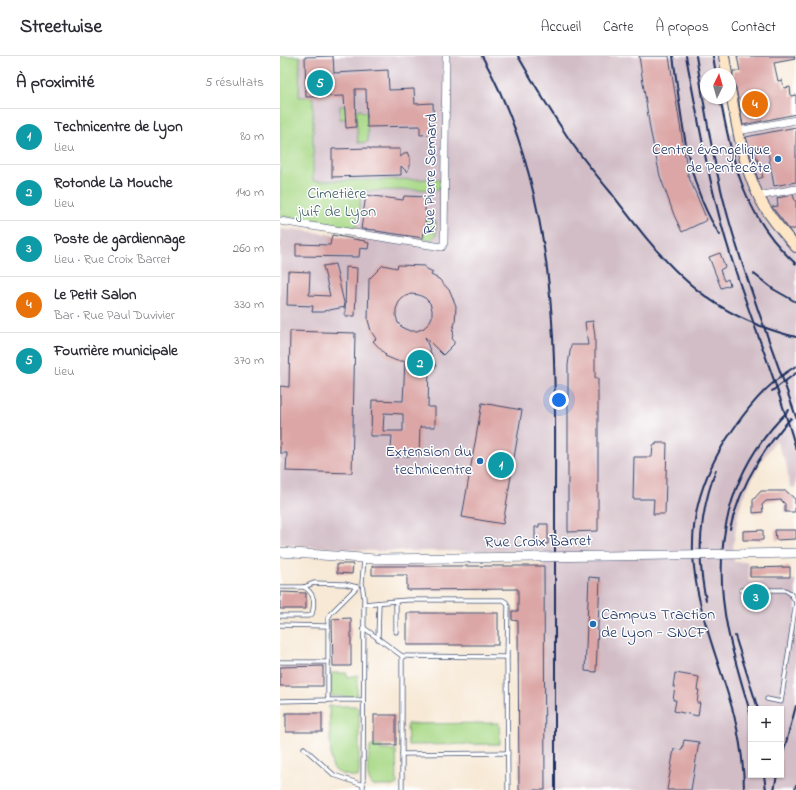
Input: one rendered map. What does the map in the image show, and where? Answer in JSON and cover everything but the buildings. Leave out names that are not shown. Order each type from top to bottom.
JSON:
[{"type":"main road","points":[[724,56],[726,68]]},
{"type":"main road","points":[[733,104],[747,166],[758,196],[777,225],[796,247]]},
{"type":"street","name":"Rue Pierre Semard","points":[[280,221],[442,247],[444,243],[446,56]]},
{"type":"street","points":[[738,131],[796,120]]},
{"type":"street","points":[[758,196],[796,189]]},
{"type":"street","name":"Rue Croix Barret","points":[[280,552],[364,558],[536,558],[796,553]]},
{"type":"lane","points":[[363,790],[364,558]]},
{"type":"lane","points":[[280,587],[304,587],[314,583],[345,584],[363,589]]},
{"type":"lane","points":[[280,616],[309,616],[312,614],[314,596],[311,591],[304,587]]},
{"type":"lane","points":[[328,700],[328,618],[331,613],[357,587]]},
{"type":"lane","points":[[741,590],[784,590],[790,593],[796,602],[781,702],[767,700]]},
{"type":"lane","points":[[364,604],[407,600],[503,600],[506,602],[508,606],[508,790]]},
{"type":"lane","points":[[396,601],[396,632]]},
{"type":"lane","points":[[378,639],[379,603]]},
{"type":"lane","points":[[280,625],[328,626]]},
{"type":"lane","points":[[364,628],[402,656],[507,657]]},
{"type":"lane","points":[[402,656],[402,790]]},
{"type":"lane","points":[[280,662],[328,662]]},
{"type":"lane","points":[[280,701],[364,700]]},
{"type":"lane","points":[[304,748],[334,775],[363,785]]},
{"type":"lane","points":[[402,754],[508,753]]},
{"type":"shaded area","points":[[300,56],[716,56],[718,68],[700,68],[700,104],[725,104],[730,133],[796,121],[796,487],[790,488],[786,463],[776,441],[763,458],[744,495],[739,509],[733,547],[734,562],[748,562],[749,581],[796,580],[796,790],[545,790],[544,551],[376,551],[280,544],[280,229],[294,229],[365,240],[356,228],[362,191],[440,189],[440,179],[313,181],[313,97],[299,97]]},
{"type":"green space","name":"Cimetière juif de Lyon","points":[[280,56],[300,56],[299,97],[313,97],[313,181],[440,179],[440,189],[362,191],[356,228],[280,216]]},
{"type":"green space","points":[[340,106],[354,106],[354,110],[367,112],[368,142],[358,143],[356,116],[346,116],[346,119],[340,119]]},
{"type":"green space","points":[[426,220],[436,221],[436,235],[431,240],[423,239]]},
{"type":"green space","points":[[331,673],[347,673],[347,677],[358,675],[357,693],[355,697],[331,696]]},
{"type":"green space","points":[[329,706],[355,706],[359,709],[358,777],[339,773],[333,767],[331,760]]},
{"type":"green space","points":[[499,723],[500,744],[408,745],[407,724]]},
{"type":"green space","points":[[374,745],[381,745],[381,750],[396,750],[397,784],[393,786],[373,786],[370,781],[367,772],[368,762],[370,747]]},
{"type":"railway","points":[[482,56],[498,88],[524,157],[541,228],[550,301],[555,399],[555,790]]},
{"type":"railway","points":[[518,56],[549,108],[579,153],[643,234],[676,271],[693,287],[734,314],[763,327],[796,337]]},
{"type":"railway","points":[[673,56],[683,125],[692,171],[708,215],[720,235]]},
{"type":"railway","points":[[686,56],[717,207],[731,257],[796,449]]},
{"type":"railway","points":[[696,56],[713,155],[734,239],[796,417]]},
{"type":"railway","points":[[713,56],[715,68]]},
{"type":"railway","points":[[721,104],[730,145],[743,188],[764,227],[778,246],[796,264]]},
{"type":"railway","points":[[754,274],[773,289],[796,302]]},
{"type":"railway","points":[[744,790],[741,752],[734,715],[705,623],[697,586],[693,550],[696,517],[704,485],[726,440],[757,399],[775,381],[796,366]]},
{"type":"railway","points":[[772,391],[796,373]]},
{"type":"railway","points":[[748,706],[728,631],[723,600],[723,540],[729,512],[738,484],[751,458],[768,433],[789,410]]},
{"type":"railway","points":[[730,529],[734,513],[753,469],[780,430],[791,418]]},
{"type":"railway","points":[[706,600],[701,567],[701,534],[706,502],[716,470]]},
{"type":"railway","points":[[735,636],[757,706]]},
{"type":"railway","points":[[784,750],[796,706]]},
{"type":"railway","points":[[764,778],[766,790]]},
{"type":"railway","points":[[774,790],[776,778]]},
{"type":"railway","points":[[795,790],[796,785]]},
{"type":"place","name":"Fourrière municipale","points":[[320,83]]},
{"type":"place","name":"Le Petit Salon","points":[[755,104]]},
{"type":"place","name":"Centre évangélique de Pentecôte","points":[[778,159]]},
{"type":"place","name":"Rotonde La Mouche","points":[[420,363]]},
{"type":"place","name":"Extension du technicentre","points":[[480,461]]},
{"type":"place","name":"Technicentre de Lyon","points":[[501,465]]},
{"type":"place","name":"Poste de gardiennage","points":[[756,597]]},
{"type":"place","name":"Campus Traction de Lyon - SNCF","points":[[593,624]]}]
